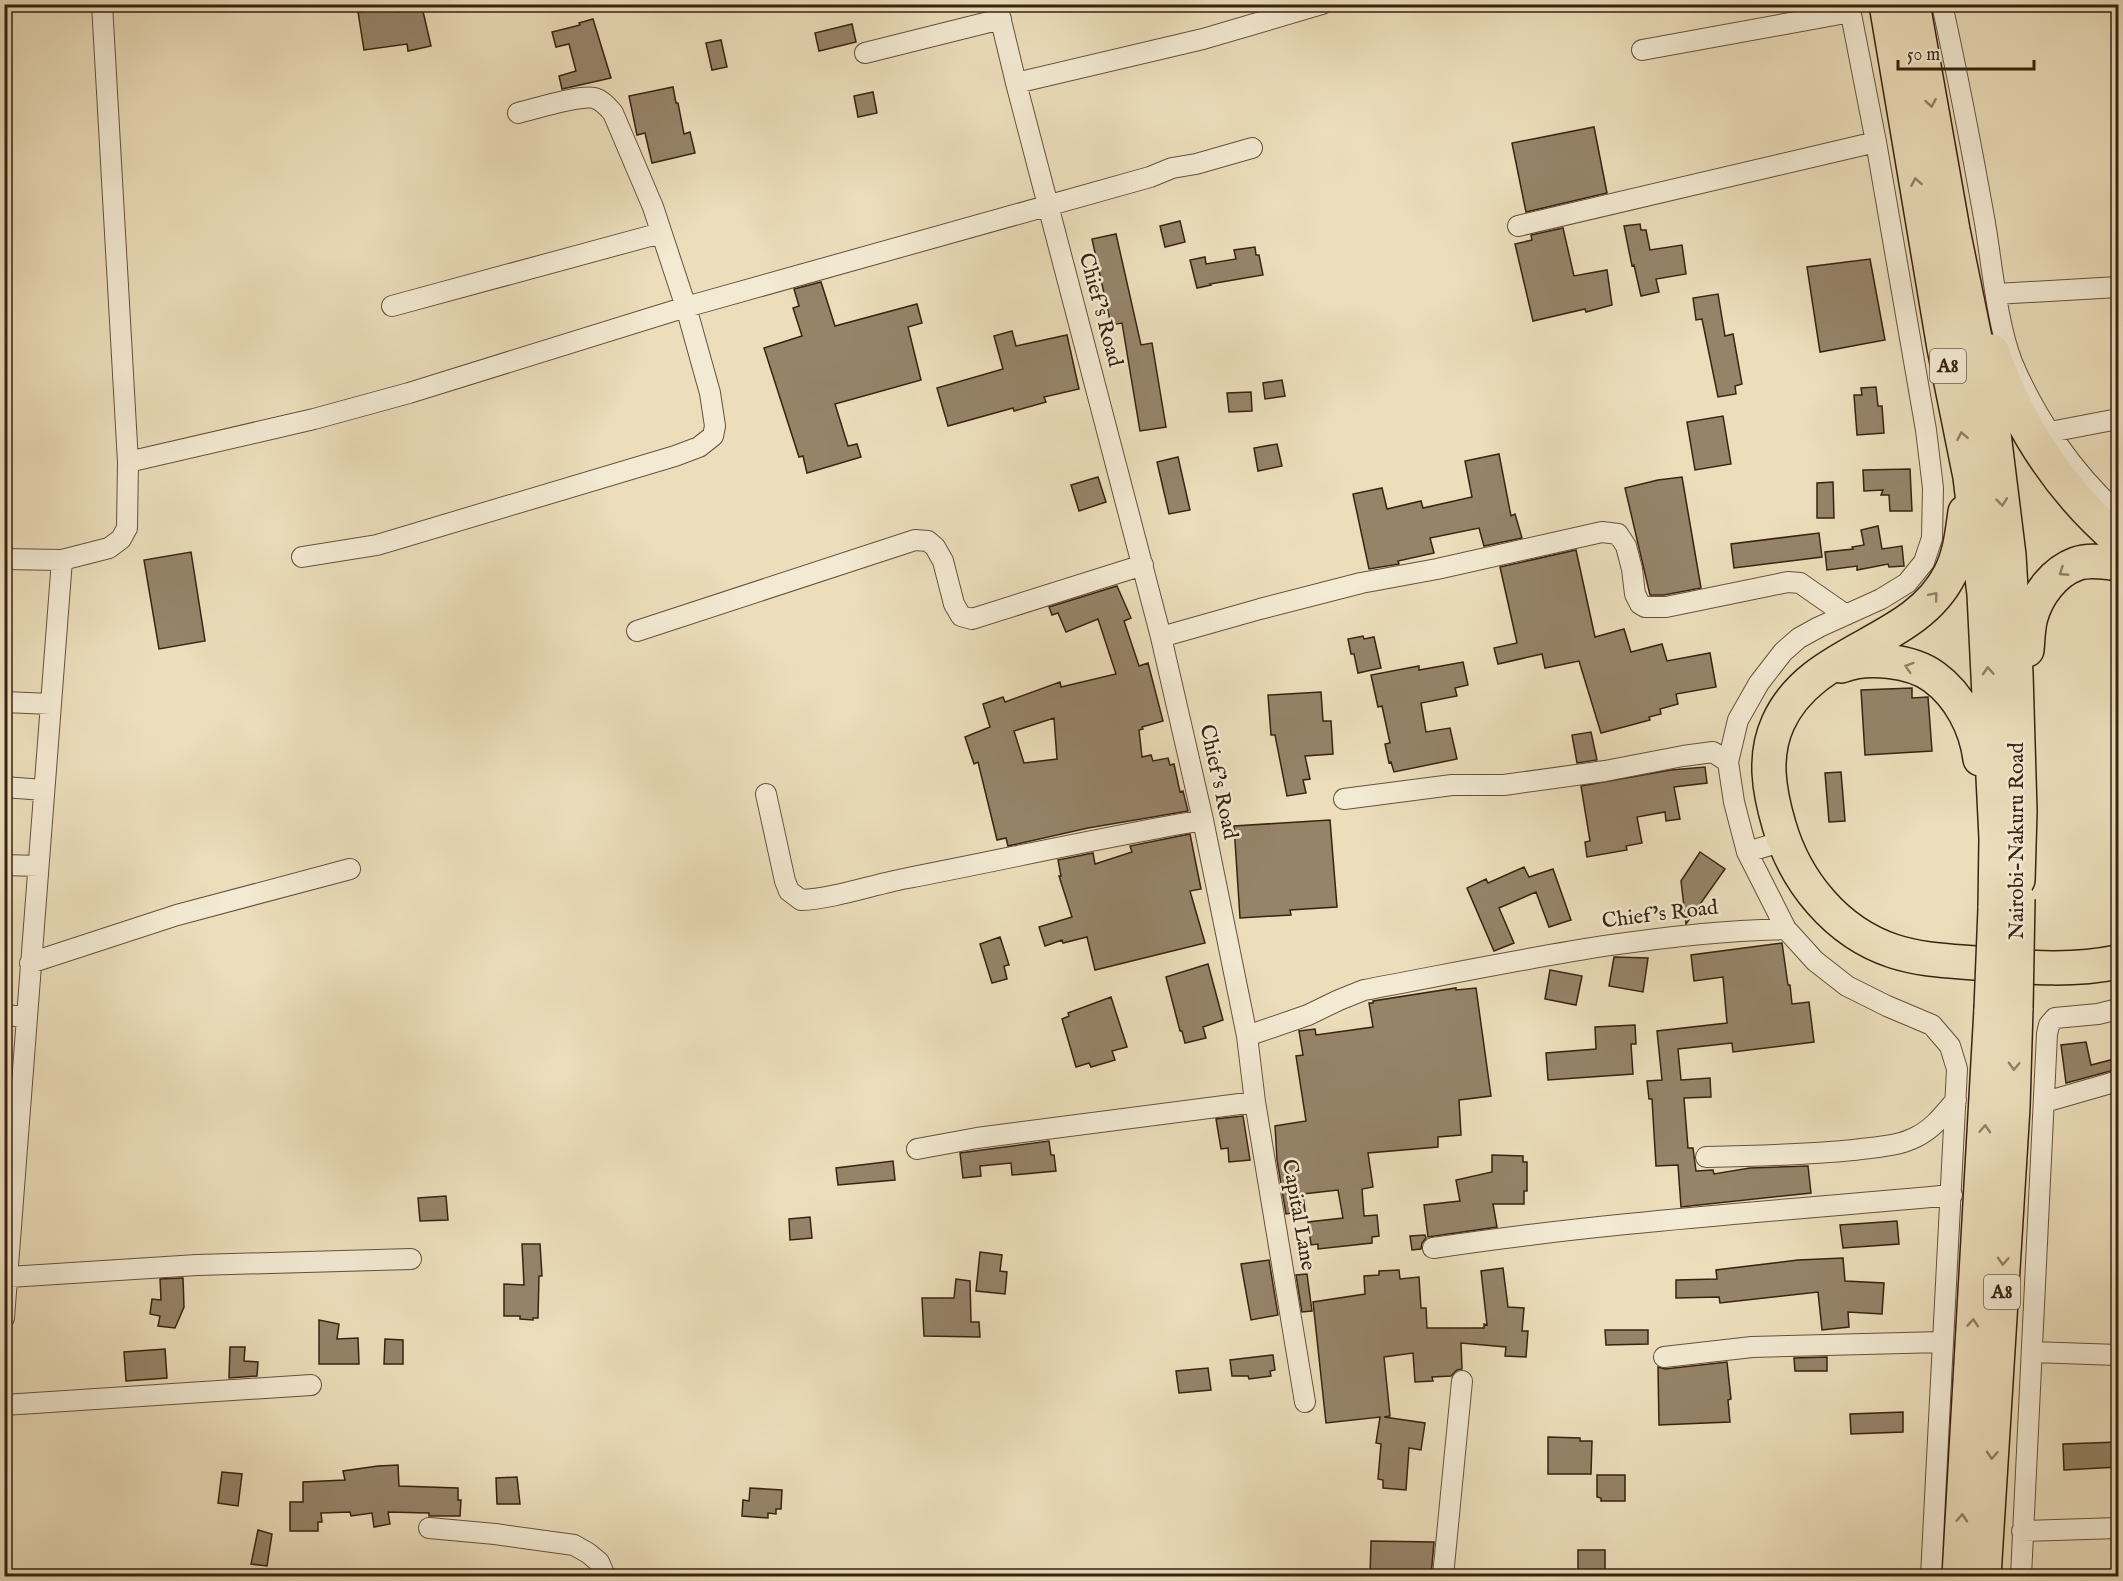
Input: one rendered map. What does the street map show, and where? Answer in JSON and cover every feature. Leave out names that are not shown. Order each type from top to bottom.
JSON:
[{"type":"highway","name":"A8","points":[[1886,4],[1944,348],[1970,477]]},
{"type":"highway","name":"A8","points":[[1913,4],[1946,191]]},
{"type":"highway","points":[[1946,191],[1997,366],[2026,429],[2060,480],[2098,522],[2118,540]]},
{"type":"highway","name":"Nairobi-Nakuru Road","points":[[1946,191],[1993,426],[2009,555],[2016,674],[2020,811],[2006,904],[2004,1008]]},
{"type":"highway","points":[[1970,477],[1960,547],[1950,574],[1932,599],[1907,621],[1816,675],[1793,698],[1777,723],[1768,761],[1772,799],[1784,841],[1800,875],[1820,902],[1843,925],[1872,943],[1894,952],[1926,958],[2049,969],[2098,966],[2118,962]]},
{"type":"highway","name":"Nairobi-Nakuru Road","points":[[1970,477],[1984,594],[1996,838],[2006,904]]},
{"type":"highway","points":[[2020,811],[2026,738],[2026,653],[2030,618],[2039,597],[2057,575],[2077,563],[2098,561],[2118,564]]},
{"type":"highway","points":[[1816,675],[1849,663],[1882,660],[1908,665],[1933,676],[1954,696],[1971,722],[1979,749],[1985,796],[1996,838]]},
{"type":"highway","name":"A8","points":[[1959,1576],[2004,1008]]},
{"type":"highway","name":"A8","points":[[1984,1576],[2013,1107],[2004,1008]]},
{"type":"street","points":[[4,559],[62,560],[109,548],[121,539],[127,528],[128,462],[102,4]]},
{"type":"street","points":[[1016,83],[1203,39],[1322,4]]},
{"type":"street","points":[[1942,4],[1966,117],[1996,294],[2012,360],[2032,404],[2050,432],[2080,472],[2118,513]]},
{"type":"street","points":[[1642,50],[1850,8],[1876,142],[1926,430],[1932,477],[1932,538],[1924,562],[1907,583],[1881,599],[1799,638],[1782,652],[1759,683],[1738,720],[1728,762],[1734,802],[1747,852],[1786,929],[1815,961],[1847,986],[1932,1025],[1950,1046],[1957,1069],[1931,1576]]},
{"type":"street","points":[[865,53],[999,12]]},
{"type":"street","name":"Chief's Road","points":[[999,12],[1161,637],[1203,820],[1246,1036],[1308,1015],[1364,990],[1661,937],[1740,930],[1786,929]]},
{"type":"street","points":[[302,557],[377,545],[675,456],[699,447],[713,436],[715,426],[710,393],[686,307],[653,207],[613,113],[604,103],[594,98],[518,113]]},
{"type":"street","points":[[1518,226],[1876,142]]},
{"type":"street","points":[[128,462],[335,414],[686,307],[1150,177],[1172,168],[1196,164],[1252,148]]},
{"type":"street","points":[[1891,231],[1924,227]]},
{"type":"street","points":[[392,306],[662,233]]},
{"type":"street","points":[[1996,294],[2118,287]]},
{"type":"street","points":[[1912,352],[1944,348]]},
{"type":"street","points":[[2050,432],[2118,418]]},
{"type":"street","points":[[1161,637],[1361,583],[1437,569],[1602,532],[1618,534],[1626,546],[1635,594],[1640,604],[1645,607],[1666,607],[1788,582],[1800,583],[1846,615]]},
{"type":"street","points":[[637,632],[915,540],[928,541],[935,547],[943,561],[954,604],[961,616],[972,619],[1143,565]]},
{"type":"street","points":[[4,1318],[9,1277],[26,1017],[62,560]]},
{"type":"street","points":[[4,702],[51,704]]},
{"type":"street","points":[[1344,799],[1452,785],[1515,783],[1605,771],[1713,752],[1728,762]]},
{"type":"street","points":[[4,787],[44,790]]},
{"type":"street","points":[[766,794],[785,881],[789,891],[801,900],[813,900],[876,884],[1104,837],[1203,820]]},
{"type":"street","points":[[1747,852],[1784,841]]},
{"type":"street","points":[[4,865],[38,866]]},
{"type":"street","points":[[30,963],[177,915],[350,869]]},
{"type":"street","points":[[2021,1576],[2047,1034],[2049,1025],[2055,1018],[2098,1014],[2118,1009]]},
{"type":"street","points":[[4,1015],[26,1017]]},
{"type":"street","name":"Capital Lane","points":[[1246,1036],[1305,1402]]},
{"type":"street","points":[[2045,1102],[2118,1081]]},
{"type":"street","points":[[1706,1157],[1803,1155],[1891,1146],[1928,1130],[1940,1120],[1956,1100]]},
{"type":"street","points":[[917,1149],[976,1138],[1255,1102]]},
{"type":"street","points":[[1433,1248],[1634,1222],[1952,1196]]},
{"type":"street","points":[[9,1277],[197,1265],[411,1259]]},
{"type":"street","points":[[1664,1357],[1752,1347],[1942,1342]]},
{"type":"street","points":[[2032,1352],[2118,1355]]},
{"type":"street","points":[[1443,1576],[1462,1382]]},
{"type":"street","points":[[4,1405],[311,1386]]},
{"type":"street","points":[[429,1528],[574,1545],[588,1552],[599,1562],[605,1576]]},
{"type":"street","points":[[2022,1532],[2118,1528]]},
{"type":"building","points":[[397,7],[398,12],[422,7],[431,46],[408,51],[407,44],[364,50],[358,12]]},
{"type":"building","points":[[593,19],[611,78],[562,89],[559,76],[576,71],[569,44],[556,47],[552,32]]},
{"type":"building","points":[[852,24],[856,42],[819,51],[815,33]]},
{"type":"building","points":[[721,40],[727,67],[712,70],[706,43]]},
{"type":"building","points":[[673,87],[684,134],[690,132],[695,153],[652,163],[645,133],[637,135],[629,96]]},
{"type":"building","points":[[873,92],[877,113],[858,117],[854,96]]},
{"type":"building","points":[[1594,127],[1607,193],[1526,212],[1512,143]]},
{"type":"building","points":[[1180,221],[1185,242],[1165,247],[1160,226]]},
{"type":"building","points":[[1640,224],[1641,230],[1646,230],[1650,250],[1682,245],[1686,274],[1656,279],[1659,292],[1641,296],[1624,226]]},
{"type":"building","points":[[1563,228],[1574,276],[1607,270],[1612,305],[1533,321],[1515,244],[1532,240],[1531,235]]},
{"type":"building","points":[[1116,234],[1141,345],[1152,343],[1166,427],[1140,431],[1122,323],[1111,325],[1092,239]]},
{"type":"building","points":[[1255,247],[1263,275],[1197,288],[1190,260],[1205,257],[1206,264],[1236,259],[1234,250]]},
{"type":"building","points":[[1870,259],[1885,340],[1820,352],[1807,267]]},
{"type":"building","points":[[821,282],[835,326],[917,304],[922,323],[908,327],[921,380],[835,404],[848,446],[857,444],[861,457],[807,473],[803,456],[799,457],[764,348],[802,336],[793,308],[799,306],[794,289]]},
{"type":"building","points":[[1718,294],[1725,336],[1733,334],[1742,384],[1735,386],[1736,394],[1718,397],[1702,319],[1696,320],[1693,298]]},
{"type":"building","points":[[1012,331],[1016,346],[1067,335],[1079,389],[1044,397],[1046,402],[1014,411],[1013,408],[948,426],[937,388],[1003,369],[994,336]]},
{"type":"building","points":[[1282,380],[1285,396],[1265,399],[1263,383]]},
{"type":"building","points":[[1876,387],[1878,406],[1882,406],[1884,433],[1857,435],[1854,395],[1862,395],[1861,388]]},
{"type":"building","points":[[1251,392],[1252,411],[1229,412],[1227,393]]},
{"type":"building","points":[[1723,416],[1731,464],[1695,470],[1687,422]]},
{"type":"building","points":[[1277,444],[1282,466],[1258,471],[1254,448]]},
{"type":"building","points":[[1499,454],[1511,516],[1515,514],[1522,538],[1484,546],[1479,528],[1430,538],[1434,553],[1398,561],[1399,564],[1369,569],[1353,494],[1382,488],[1387,509],[1421,501],[1423,508],[1472,497],[1465,461]]},
{"type":"building","points":[[1178,457],[1190,510],[1169,514],[1157,462]]},
{"type":"building","points":[[1910,469],[1912,511],[1890,511],[1889,495],[1881,495],[1883,490],[1864,491],[1863,470]]},
{"type":"building","points":[[1098,477],[1106,502],[1079,511],[1071,485]]},
{"type":"building","points":[[1682,477],[1701,588],[1664,595],[1650,595],[1625,488]]},
{"type":"building","points":[[1833,482],[1834,518],[1817,518],[1817,483]]},
{"type":"building","points":[[1878,526],[1882,549],[1902,546],[1904,566],[1889,567],[1888,564],[1857,570],[1857,566],[1827,570],[1825,552],[1853,549],[1852,547],[1864,545],[1861,530]]},
{"type":"building","points":[[1819,533],[1822,557],[1734,568],[1731,544]]},
{"type":"building","points":[[1576,550],[1595,637],[1624,629],[1631,652],[1662,644],[1667,661],[1710,653],[1716,687],[1676,694],[1678,704],[1660,709],[1661,714],[1649,717],[1650,720],[1601,733],[1579,661],[1545,668],[1542,654],[1498,664],[1494,648],[1517,643],[1500,567]]},
{"type":"building","points":[[191,552],[205,641],[159,649],[144,560]]},
{"type":"building","points":[[1117,586],[1131,618],[1124,621],[1139,666],[1148,663],[1163,721],[1139,730],[1142,757],[1151,755],[1153,761],[1168,758],[1170,765],[1174,764],[1180,792],[1183,791],[1188,811],[1088,828],[1008,846],[1006,838],[997,840],[978,762],[974,764],[965,737],[990,727],[983,704],[1003,697],[1005,702],[1060,682],[1061,687],[1116,674],[1098,619],[1066,632],[1058,613],[1052,615],[1049,607]],"holes":[[[1054,718],[1057,759],[1024,763],[1014,731]]]},
{"type":"building","points":[[1363,636],[1364,639],[1374,637],[1381,668],[1358,673],[1348,639]]},
{"type":"building","points":[[1463,662],[1468,685],[1455,688],[1457,696],[1421,703],[1426,732],[1450,728],[1457,759],[1394,772],[1391,762],[1389,763],[1385,744],[1390,743],[1382,706],[1378,707],[1371,675],[1419,666],[1419,670]]},
{"type":"building","points":[[1912,688],[1912,698],[1928,697],[1932,751],[1865,755],[1861,690]]},
{"type":"building","points":[[1321,692],[1323,721],[1331,721],[1333,754],[1305,756],[1310,779],[1303,780],[1306,793],[1287,796],[1275,735],[1271,735],[1268,695]]},
{"type":"building","points":[[1591,732],[1597,760],[1577,763],[1572,735]]},
{"type":"building","points":[[1705,767],[1707,783],[1674,787],[1680,819],[1666,821],[1665,812],[1637,817],[1642,843],[1626,846],[1627,850],[1587,857],[1585,842],[1590,841],[1581,786],[1671,770]]},
{"type":"building","points":[[1841,772],[1845,821],[1829,822],[1825,773]]},
{"type":"building","points":[[1330,820],[1337,907],[1290,910],[1291,915],[1240,918],[1234,826]]},
{"type":"building","points":[[1190,834],[1201,889],[1190,891],[1205,943],[1095,970],[1087,937],[1063,943],[1062,940],[1045,946],[1039,927],[1072,917],[1059,876],[1061,876],[1058,860],[1093,853],[1095,864],[1132,852],[1130,846]]},
{"type":"building","points":[[1700,852],[1725,869],[1686,924],[1681,881]]},
{"type":"building","points":[[1524,867],[1529,877],[1553,869],[1571,920],[1549,927],[1536,892],[1499,908],[1514,943],[1494,951],[1467,888],[1486,879],[1488,883]]},
{"type":"building","points":[[1000,937],[1009,965],[1004,966],[1007,979],[992,983],[980,944]]},
{"type":"building","points":[[1782,943],[1792,1004],[1809,1002],[1814,1042],[1733,1052],[1732,1043],[1678,1049],[1681,1080],[1710,1078],[1711,1097],[1684,1098],[1688,1148],[1693,1148],[1696,1171],[1713,1170],[1714,1174],[1750,1168],[1808,1166],[1811,1193],[1681,1207],[1678,1165],[1656,1166],[1652,1099],[1649,1099],[1647,1081],[1662,1080],[1657,1031],[1727,1023],[1723,977],[1694,981],[1691,955]]},
{"type":"building","points":[[1614,957],[1648,958],[1643,992],[1609,986]]},
{"type":"building","points":[[1208,964],[1223,1020],[1203,1027],[1206,1038],[1185,1043],[1166,977]]},
{"type":"building","points":[[1550,970],[1582,976],[1576,1005],[1545,999]]},
{"type":"building","points":[[1456,988],[1456,990],[1476,988],[1491,1096],[1459,1100],[1461,1135],[1438,1137],[1438,1147],[1368,1153],[1373,1187],[1362,1189],[1364,1216],[1377,1215],[1379,1236],[1372,1237],[1372,1243],[1318,1249],[1318,1244],[1311,1245],[1308,1222],[1343,1218],[1338,1190],[1303,1194],[1305,1211],[1286,1214],[1277,1160],[1275,1126],[1306,1121],[1296,1056],[1303,1055],[1299,1031],[1315,1029],[1316,1035],[1373,1027],[1369,1003],[1373,1001]]},
{"type":"building","points":[[1111,997],[1127,1047],[1112,1051],[1115,1060],[1091,1067],[1089,1063],[1076,1067],[1062,1019],[1069,1016],[1068,1013]]},
{"type":"building","points":[[1635,1025],[1636,1044],[1631,1044],[1633,1074],[1548,1080],[1546,1053],[1596,1049],[1595,1027]]},
{"type":"building","points":[[2086,1042],[2091,1065],[2118,1058],[2118,1069],[2066,1083],[2061,1045]]},
{"type":"building","points":[[1243,1116],[1250,1160],[1229,1162],[1228,1148],[1221,1149],[1216,1119]]},
{"type":"building","points":[[1049,1141],[1056,1171],[1012,1175],[1011,1163],[980,1166],[981,1176],[963,1178],[960,1153]]},
{"type":"building","points":[[1492,1155],[1523,1156],[1523,1162],[1527,1162],[1527,1191],[1524,1191],[1524,1204],[1493,1204],[1497,1227],[1428,1237],[1424,1205],[1460,1201],[1456,1180],[1492,1172]]},
{"type":"building","points":[[893,1161],[895,1180],[838,1185],[836,1168]]},
{"type":"building","points":[[446,1196],[448,1220],[420,1221],[418,1198]]},
{"type":"building","points":[[810,1217],[812,1238],[790,1240],[789,1219]]},
{"type":"building","points":[[1897,1221],[1899,1244],[1843,1248],[1840,1225]]},
{"type":"building","points":[[1425,1235],[1421,1249],[1412,1250],[1410,1236]]},
{"type":"building","points":[[522,1244],[540,1244],[542,1276],[539,1276],[538,1318],[533,1318],[533,1320],[520,1319],[520,1316],[504,1316],[504,1284],[524,1285]]},
{"type":"building","points":[[980,1252],[1002,1255],[1000,1271],[1007,1272],[1005,1294],[976,1291]]},
{"type":"building","points":[[1843,1258],[1845,1281],[1884,1283],[1882,1314],[1848,1312],[1849,1327],[1822,1330],[1818,1292],[1720,1303],[1719,1297],[1676,1298],[1676,1280],[1717,1279],[1716,1270],[1798,1260]]},
{"type":"building","points":[[1269,1260],[1278,1315],[1251,1320],[1241,1264]]},
{"type":"building","points":[[1503,1268],[1508,1307],[1524,1308],[1522,1331],[1528,1331],[1526,1357],[1505,1356],[1506,1347],[1461,1343],[1462,1369],[1457,1370],[1451,1376],[1432,1377],[1433,1381],[1415,1382],[1413,1353],[1384,1357],[1390,1416],[1384,1417],[1425,1423],[1421,1450],[1409,1448],[1406,1490],[1383,1488],[1383,1480],[1378,1479],[1381,1444],[1376,1443],[1380,1417],[1326,1423],[1313,1302],[1365,1294],[1364,1276],[1379,1275],[1379,1271],[1399,1270],[1400,1279],[1419,1277],[1421,1308],[1426,1308],[1427,1328],[1484,1328],[1484,1324],[1487,1325],[1481,1271]]},
{"type":"building","points":[[1307,1274],[1312,1311],[1302,1312],[1296,1275]]},
{"type":"building","points":[[183,1278],[184,1307],[175,1328],[158,1326],[160,1316],[150,1314],[152,1299],[161,1300],[160,1279]]},
{"type":"building","points":[[956,1279],[970,1281],[971,1322],[979,1322],[980,1337],[924,1336],[922,1298],[954,1298]]},
{"type":"building","points":[[319,1320],[339,1324],[337,1339],[358,1338],[359,1364],[319,1364]]},
{"type":"building","points":[[1605,1330],[1648,1330],[1648,1344],[1606,1345]]},
{"type":"building","points":[[385,1339],[403,1340],[403,1364],[384,1364]]},
{"type":"building","points":[[230,1347],[245,1347],[244,1361],[258,1362],[257,1376],[229,1378]]},
{"type":"building","points":[[165,1349],[167,1378],[126,1381],[124,1352]]},
{"type":"building","points":[[1273,1355],[1275,1370],[1270,1371],[1271,1376],[1249,1379],[1248,1376],[1232,1376],[1230,1360]]},
{"type":"building","points":[[1827,1357],[1827,1371],[1795,1371],[1794,1358]]},
{"type":"building","points":[[1727,1362],[1731,1399],[1728,1400],[1730,1422],[1659,1425],[1658,1367],[1665,1369]]},
{"type":"building","points":[[1208,1368],[1211,1390],[1179,1393],[1176,1371]]},
{"type":"building","points":[[1903,1412],[1903,1432],[1851,1434],[1850,1414]]},
{"type":"building","points":[[1548,1437],[1580,1438],[1580,1441],[1592,1441],[1591,1474],[1548,1474]]},
{"type":"building","points":[[2118,1442],[2118,1467],[2064,1470],[2063,1444]]},
{"type":"building","points":[[398,1465],[399,1486],[458,1488],[458,1500],[461,1500],[460,1516],[388,1512],[390,1524],[374,1527],[372,1513],[351,1516],[350,1512],[321,1513],[322,1522],[318,1522],[318,1531],[290,1531],[290,1502],[303,1502],[303,1482],[345,1480],[343,1471]]},
{"type":"building","points":[[222,1472],[242,1474],[238,1506],[218,1503]]},
{"type":"building","points":[[1597,1475],[1625,1475],[1625,1501],[1601,1501],[1601,1498],[1597,1497]]},
{"type":"building","points":[[517,1477],[520,1504],[497,1504],[496,1478]]},
{"type":"building","points":[[750,1488],[782,1490],[781,1509],[776,1509],[776,1514],[768,1513],[768,1518],[742,1516],[743,1500],[749,1501]]},
{"type":"building","points":[[258,1530],[272,1534],[267,1566],[251,1564]]},
{"type":"building","points":[[1371,1541],[1434,1542],[1431,1576],[1370,1576]]},
{"type":"building","points":[[1578,1550],[1605,1550],[1605,1570],[1594,1570],[1594,1576],[1578,1576]]}]
